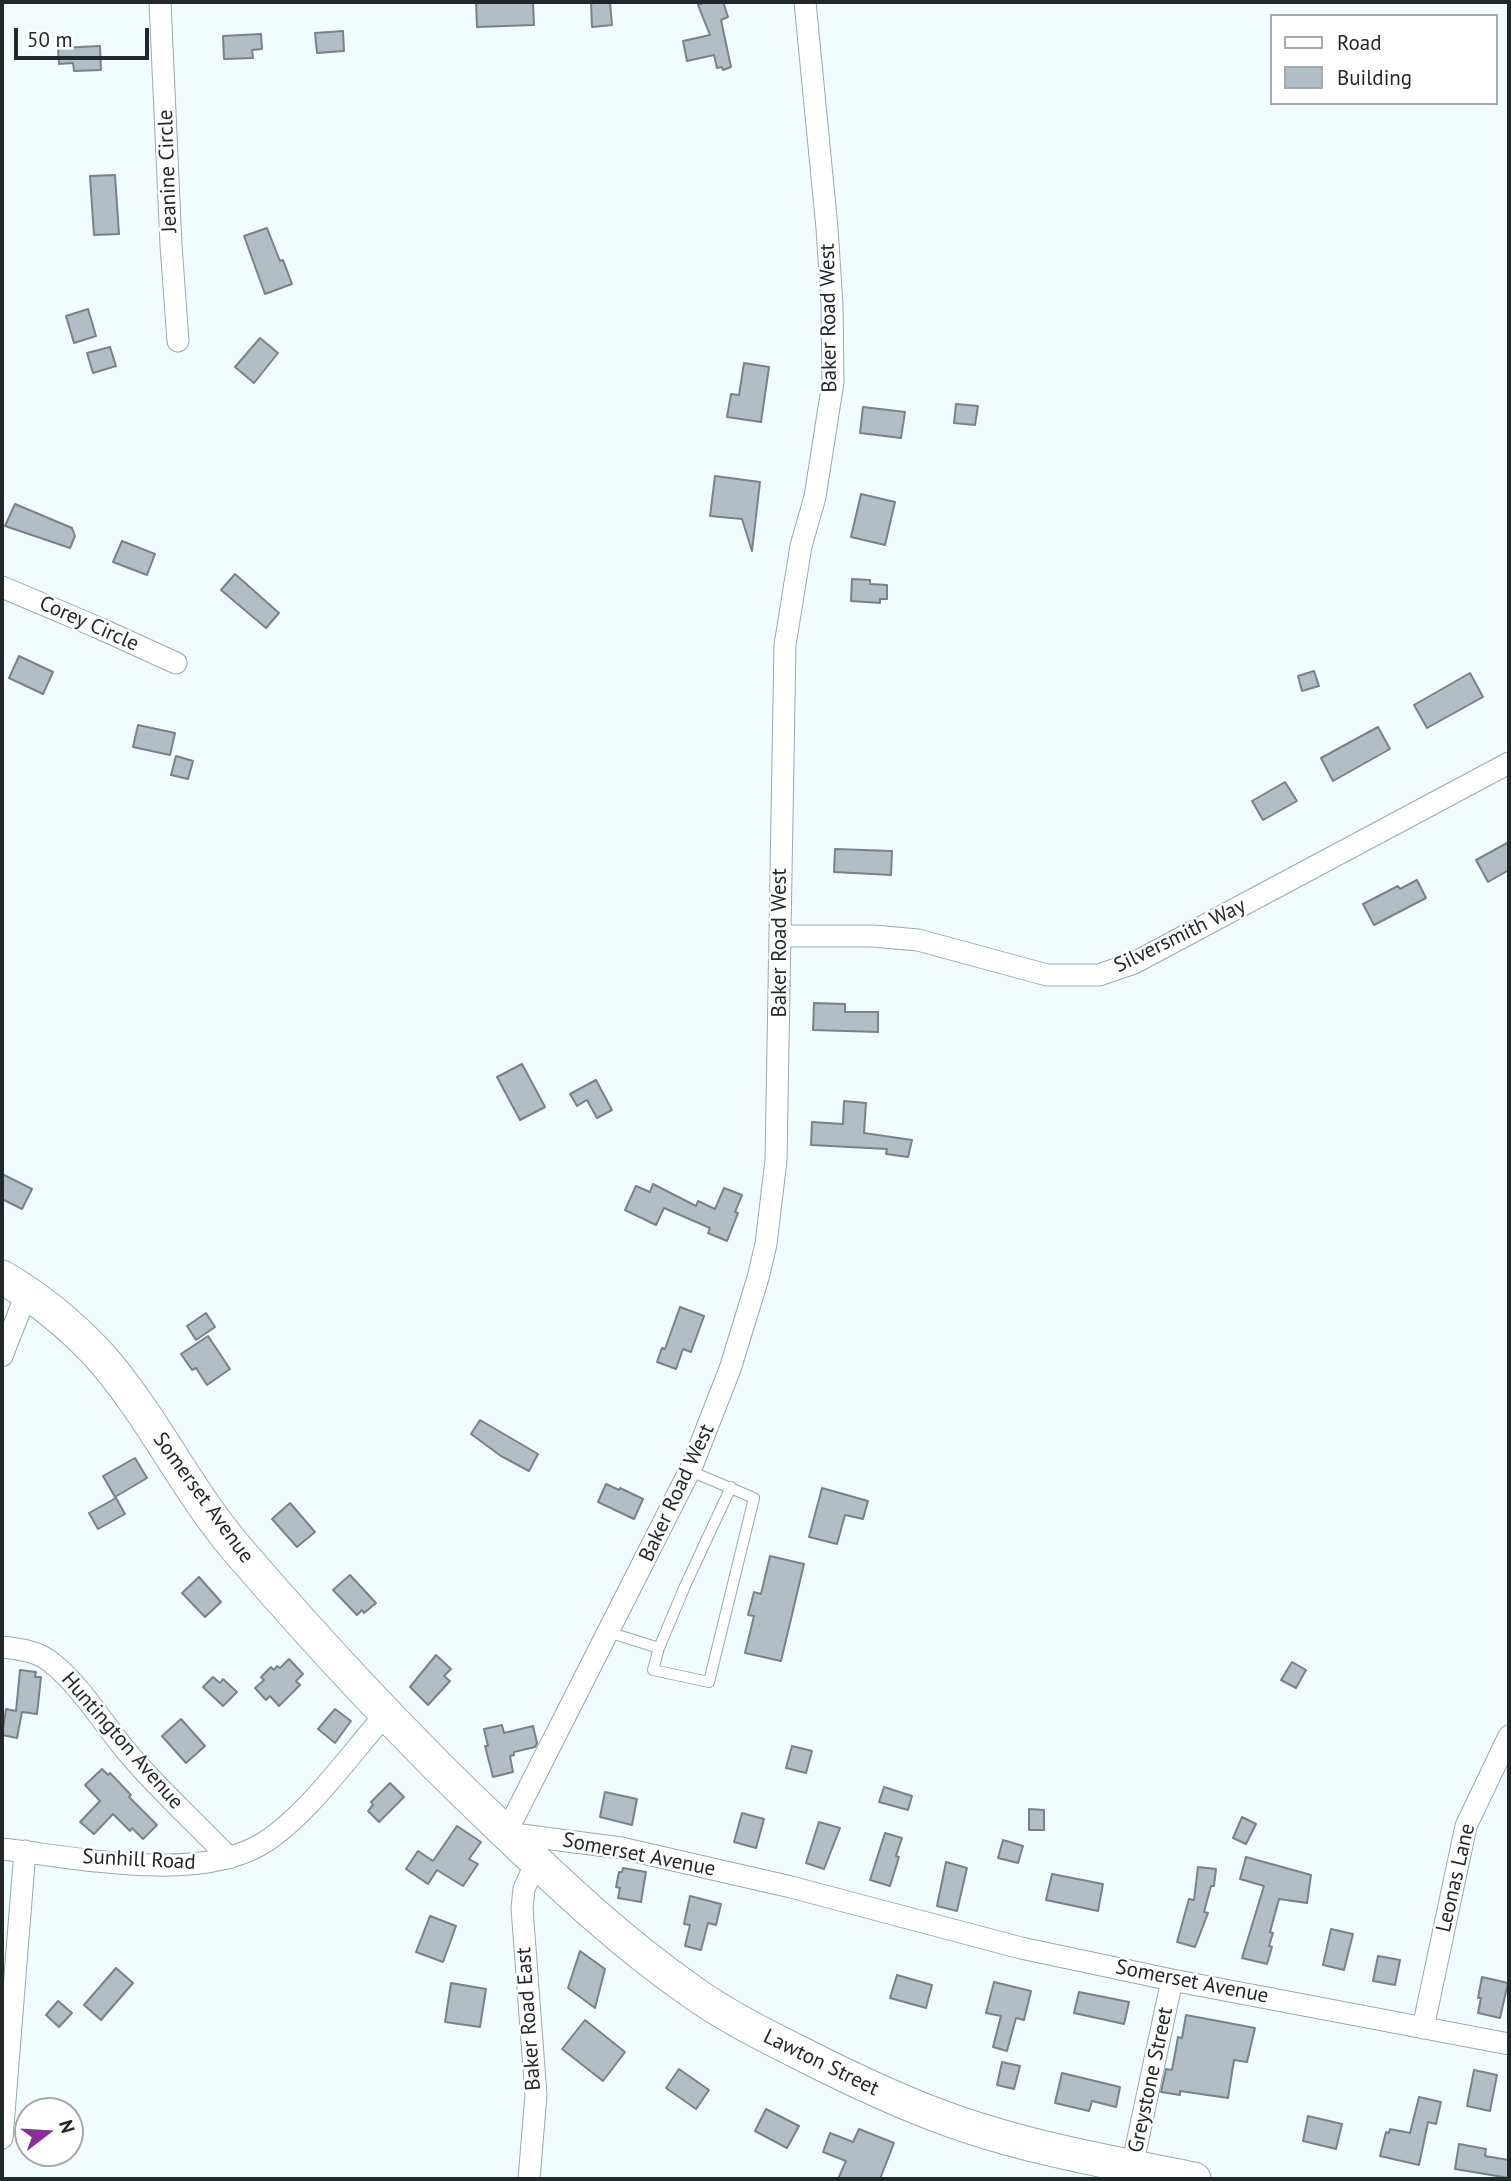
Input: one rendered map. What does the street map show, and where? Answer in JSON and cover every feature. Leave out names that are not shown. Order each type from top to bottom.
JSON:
[{"type":"main road","name":"Somerset Avenue","points":[[15,1284],[52,1310],[99,1355],[133,1399],[180,1472],[231,1542],[340,1666],[506,1833]]},
{"type":"main road","name":"Lawton Street","points":[[506,1833],[632,1948],[694,1993],[770,2038],[865,2086],[943,2117],[1131,2173],[1194,2179]]},
{"type":"street","name":"Jeanine Circle","points":[[160,2],[178,341]]},
{"type":"street","name":"Baker Road West","points":[[506,1833],[690,1471],[734,1357],[766,1244],[776,1160],[785,645],[795,578],[815,498],[833,382],[827,228],[805,2]]},
{"type":"street","name":"Corey Circle","points":[[2,587],[176,663]]},
{"type":"street","name":"Silversmith Way","points":[[780,936],[873,936],[918,940],[1047,975],[1099,975],[1135,964],[1509,764]]},
{"type":"street","points":[[2,1356],[15,1284]]},
{"type":"street","name":"Huntington Avenue","points":[[2,1647],[43,1656],[53,1663],[129,1754],[229,1858]]},
{"type":"street","name":"Sunhill Road","points":[[2,1849],[142,1864],[196,1863],[229,1858],[261,1844],[307,1806],[386,1714]]},
{"type":"street","name":"Leonas Lane","points":[[1423,2028],[1466,1826],[1509,1736]]},
{"type":"street","name":"Somerset Avenue","points":[[506,1833],[621,1848],[791,1887],[1000,1943],[1172,1980],[1509,2043]]},
{"type":"street","points":[[2,2138],[25,1851]]},
{"type":"street","name":"Baker Road East","points":[[529,2179],[536,2095],[522,1908],[524,1889],[536,1862]]},
{"type":"street","name":"Greystone Street","points":[[1131,2173],[1172,1980]]},
{"type":"lane","points":[[690,1471],[731,1487],[754,1497],[709,1682],[653,1670],[684,1586],[731,1487]]},
{"type":"lane","points":[[608,1632],[659,1648]]},
{"type":"building","points":[[476,2],[533,2],[534,25],[477,27]]},
{"type":"building","points":[[591,2],[610,2],[612,25],[592,27]]},
{"type":"building","points":[[723,2],[728,17],[721,20],[731,67],[723,70],[722,67],[717,68],[714,55],[687,61],[683,41],[710,35],[698,5]]},
{"type":"building","points":[[343,31],[344,51],[317,53],[315,33]]},
{"type":"building","points":[[261,34],[262,49],[252,50],[253,58],[224,59],[223,36]]},
{"type":"building","points":[[100,46],[101,70],[74,71],[73,63],[59,64],[58,48]]},
{"type":"building","points":[[115,175],[119,234],[94,235],[90,176]]},
{"type":"building","points":[[267,228],[292,284],[265,294],[244,236]]},
{"type":"building","points":[[88,309],[96,336],[74,343],[66,316]]},
{"type":"building","points":[[260,338],[278,353],[254,383],[235,367]]},
{"type":"building","points":[[110,347],[116,366],[93,373],[87,353]]},
{"type":"building","points":[[744,363],[769,367],[761,422],[727,417],[731,394],[739,395]]},
{"type":"building","points":[[956,404],[978,406],[975,425],[954,423]]},
{"type":"building","points":[[863,407],[905,412],[901,438],[860,433]]},
{"type":"building","points":[[715,476],[760,482],[752,551],[742,519],[710,516]]},
{"type":"building","points":[[861,494],[895,502],[885,545],[851,537]]},
{"type":"building","points":[[15,504],[72,528],[75,536],[70,548],[5,526]]},
{"type":"building","points":[[122,541],[155,554],[147,575],[113,562]]},
{"type":"building","points":[[235,574],[279,613],[266,628],[221,590]]},
{"type":"building","points":[[852,579],[887,585],[887,599],[880,599],[880,603],[851,601]]},
{"type":"building","points":[[19,656],[53,672],[43,694],[9,678]]},
{"type":"building","points":[[1314,671],[1319,686],[1302,691],[1298,676]]},
{"type":"building","points":[[1470,673],[1483,697],[1427,728],[1414,705]]},
{"type":"building","points":[[138,725],[175,733],[170,755],[133,747]]},
{"type":"building","points":[[1378,727],[1390,749],[1333,781],[1321,758]]},
{"type":"building","points":[[176,756],[193,761],[188,779],[171,775]]},
{"type":"building","points":[[1285,782],[1297,801],[1263,820],[1252,801]]},
{"type":"building","points":[[1509,842],[1509,870],[1488,882],[1476,860]]},
{"type":"building","points":[[835,849],[892,851],[891,875],[834,872]]},
{"type":"building","points":[[1417,880],[1426,898],[1374,925],[1363,904],[1398,886],[1400,889]]},
{"type":"building","points":[[814,1003],[845,1004],[845,1012],[878,1012],[878,1032],[813,1030]]},
{"type":"building","points":[[522,1064],[545,1107],[520,1120],[497,1077]]},
{"type":"building","points":[[596,1080],[612,1110],[597,1118],[587,1100],[577,1106],[570,1094]]},
{"type":"building","points":[[844,1101],[866,1103],[864,1133],[912,1140],[908,1157],[886,1154],[887,1149],[811,1145],[812,1122],[843,1124]]},
{"type":"building","points":[[2,1174],[32,1189],[22,1209],[2,1199]]},
{"type":"building","points":[[653,1184],[696,1206],[698,1201],[715,1209],[724,1188],[742,1195],[727,1241],[708,1233],[710,1228],[664,1208],[656,1225],[625,1210],[636,1186],[650,1192]]},
{"type":"building","points":[[680,1307],[704,1316],[691,1352],[683,1349],[676,1369],[657,1362],[662,1348],[665,1349]]},
{"type":"building","points":[[206,1313],[215,1327],[196,1340],[187,1326]]},
{"type":"building","points":[[208,1336],[230,1369],[207,1385],[196,1368],[192,1370],[181,1354]]},
{"type":"building","points":[[480,1420],[538,1454],[529,1471],[501,1456],[471,1434]]},
{"type":"building","points":[[135,1458],[147,1478],[115,1497],[103,1476]]},
{"type":"building","points":[[606,1484],[643,1499],[634,1519],[598,1502]]},
{"type":"building","points":[[822,1488],[868,1501],[863,1519],[845,1515],[837,1544],[809,1537]]},
{"type":"building","points":[[116,1498],[125,1514],[98,1529],[89,1513]]},
{"type":"building","points":[[290,1503],[315,1532],[297,1547],[272,1519]]},
{"type":"building","points":[[770,1556],[804,1564],[781,1661],[745,1653],[754,1616],[748,1615],[754,1592],[761,1594]]},
{"type":"building","points":[[350,1575],[376,1603],[357,1615],[333,1590]]},
{"type":"building","points":[[199,1577],[221,1602],[205,1617],[182,1593]]},
{"type":"building","points":[[436,1655],[451,1669],[444,1676],[450,1681],[428,1705],[410,1687]]},
{"type":"building","points":[[289,1659],[303,1674],[296,1681],[300,1685],[279,1706],[270,1696],[266,1700],[255,1688],[264,1680],[261,1677],[271,1667],[274,1670],[277,1666],[280,1668]]},
{"type":"building","points":[[1292,1662],[1306,1670],[1296,1688],[1281,1680]]},
{"type":"building","points":[[20,1670],[36,1672],[35,1677],[41,1677],[37,1714],[22,1712],[17,1738],[2,1735],[6,1709],[16,1711]]},
{"type":"building","points":[[213,1677],[220,1683],[223,1679],[237,1692],[223,1706],[203,1687]]},
{"type":"building","points":[[335,1709],[351,1721],[335,1743],[318,1729]]},
{"type":"building","points":[[181,1719],[205,1746],[186,1763],[162,1736]]},
{"type":"building","points":[[502,1725],[504,1733],[533,1726],[537,1743],[535,1747],[514,1752],[514,1755],[510,1756],[513,1772],[493,1777],[485,1746],[488,1746],[484,1729]]},
{"type":"building","points":[[792,1746],[812,1751],[806,1773],[786,1768]]},
{"type":"building","points":[[102,1769],[108,1775],[110,1773],[157,1825],[143,1839],[132,1828],[130,1831],[113,1814],[94,1834],[80,1822],[100,1801],[85,1785]]},
{"type":"building","points":[[390,1783],[404,1797],[379,1822],[368,1811],[373,1805],[371,1802]]},
{"type":"building","points":[[884,1787],[912,1796],[908,1810],[879,1802]]},
{"type":"building","points":[[605,1792],[637,1799],[632,1825],[600,1817]]},
{"type":"building","points":[[1029,1809],[1044,1810],[1044,1830],[1029,1830]]},
{"type":"building","points":[[742,1813],[764,1819],[756,1848],[734,1842]]},
{"type":"building","points":[[1242,1817],[1256,1824],[1246,1844],[1233,1838]]},
{"type":"building","points":[[819,1822],[840,1828],[824,1869],[806,1863]]},
{"type":"building","points":[[457,1826],[481,1842],[469,1859],[478,1864],[463,1886],[437,1870],[428,1884],[406,1869],[418,1851],[433,1861]]},
{"type":"building","points":[[885,1833],[902,1838],[890,1886],[870,1880]]},
{"type":"building","points":[[1003,1840],[1023,1846],[1018,1863],[998,1858]]},
{"type":"building","points":[[1246,1857],[1311,1875],[1307,1903],[1279,1899],[1270,1932],[1273,1933],[1269,1946],[1272,1947],[1267,1964],[1242,1958],[1264,1886],[1240,1879]]},
{"type":"building","points":[[946,1862],[967,1868],[957,1911],[937,1906]]},
{"type":"building","points":[[1198,1867],[1216,1869],[1214,1886],[1211,1886],[1204,1912],[1208,1913],[1195,1947],[1177,1942],[1189,1899],[1194,1900]]},
{"type":"building","points":[[623,1868],[646,1872],[641,1902],[618,1898],[620,1888],[616,1887],[619,1872],[622,1872]]},
{"type":"building","points":[[1052,1874],[1103,1884],[1098,1911],[1046,1900]]},
{"type":"building","points":[[690,1896],[721,1904],[716,1925],[708,1923],[701,1950],[685,1946],[690,1925],[684,1924]]},
{"type":"building","points":[[430,1916],[456,1926],[443,1962],[416,1952]]},
{"type":"building","points":[[1331,1929],[1353,1934],[1344,1970],[1323,1965]]},
{"type":"building","points":[[580,1951],[605,1969],[595,2008],[568,1988]]},
{"type":"building","points":[[1378,1956],[1400,1960],[1395,1985],[1373,1981]]},
{"type":"building","points":[[116,1968],[133,1983],[101,2020],[84,2005]]},
{"type":"building","points":[[897,1975],[932,1985],[926,2008],[890,1998]]},
{"type":"building","points":[[1482,1977],[1508,1983],[1500,2018],[1478,2013]]},
{"type":"building","points":[[994,1982],[1031,1991],[1024,2020],[1016,2018],[1007,2051],[993,2047],[1001,2016],[986,2013]]},
{"type":"building","points":[[451,1983],[486,1989],[480,2027],[445,2022]]},
{"type":"building","points":[[1079,1992],[1129,2002],[1124,2024],[1074,2013]]},
{"type":"building","points":[[58,2001],[72,2013],[59,2027],[46,2015]]},
{"type":"building","points":[[1186,2015],[1255,2028],[1247,2062],[1234,2060],[1228,2098],[1180,2091],[1180,2095],[1161,2092],[1166,2069],[1172,2070],[1178,2037],[1182,2038]]},
{"type":"building","points":[[585,2020],[625,2052],[603,2081],[562,2049]]},
{"type":"building","points":[[1002,2062],[1020,2066],[1014,2089],[997,2085]]},
{"type":"building","points":[[679,2069],[709,2090],[696,2109],[666,2088]]},
{"type":"building","points":[[1474,2070],[1497,2075],[1490,2111],[1467,2106]]},
{"type":"building","points":[[1062,2073],[1120,2087],[1116,2107],[1092,2101],[1089,2111],[1055,2103]]},
{"type":"building","points":[[1419,2097],[1441,2102],[1436,2124],[1428,2122],[1419,2165],[1380,2156],[1386,2132],[1389,2133],[1390,2129],[1410,2133]]},
{"type":"building","points":[[766,2109],[799,2126],[787,2148],[755,2131]]},
{"type":"building","points":[[1308,2116],[1342,2124],[1336,2149],[1303,2141]]},
{"type":"building","points":[[859,2129],[894,2143],[880,2179],[838,2179],[846,2161],[823,2152],[830,2133],[853,2142]]},
{"type":"building","points":[[1459,2144],[1486,2149],[1485,2156],[1509,2160],[1509,2178],[1455,2169]]}]
